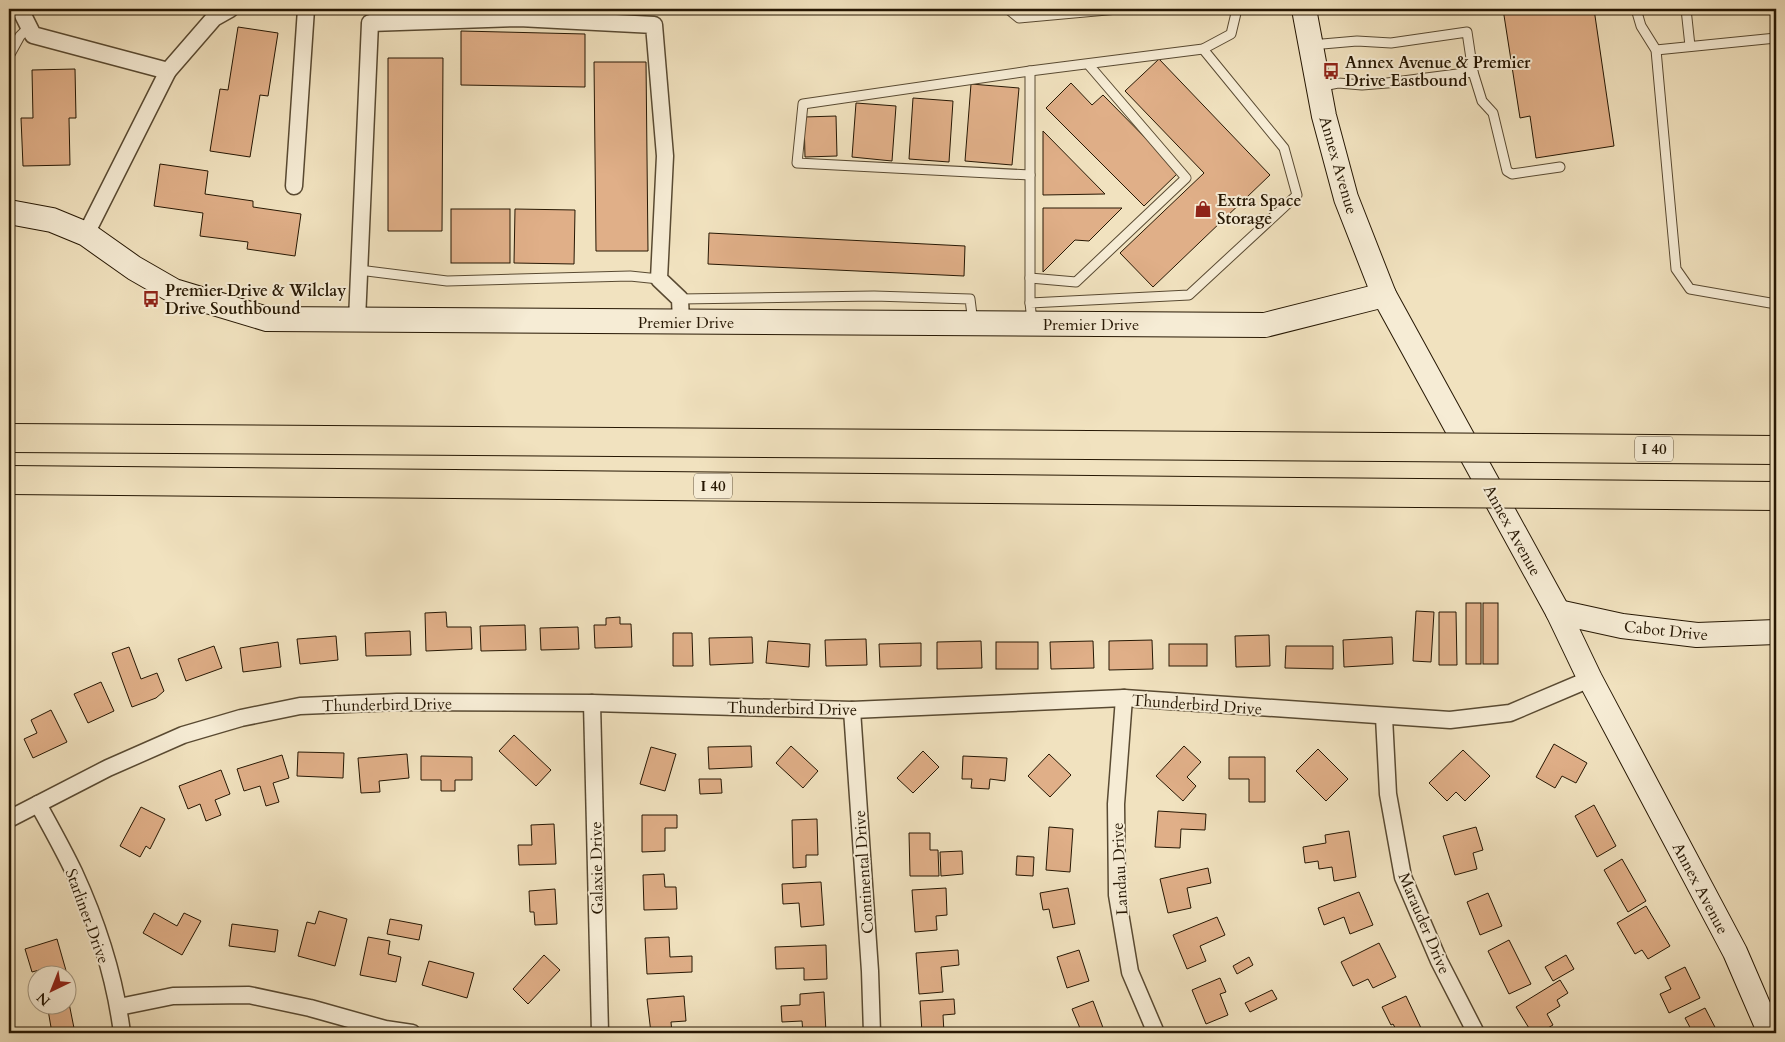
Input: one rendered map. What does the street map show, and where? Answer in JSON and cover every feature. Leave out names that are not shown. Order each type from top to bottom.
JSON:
[{"type":"highway","name":"I 40","points":[[9,438],[1776,450]]},
{"type":"highway","name":"I 40","points":[[9,480],[1776,496]]},
{"type":"street","points":[[20,9],[33,35],[168,71]]},
{"type":"street","points":[[86,234],[168,71],[214,18],[230,9]]},
{"type":"street","points":[[294,186],[306,9]]},
{"type":"street","name":"Annex Avenue","points":[[1304,9],[1324,116],[1346,198],[1384,295],[1558,612],[1590,679],[1735,952],[1770,1033]]},
{"type":"street","points":[[357,320],[370,24],[519,18],[654,25],[665,156],[660,280],[681,310]]},
{"type":"street","name":"Premier Drive","points":[[9,212],[52,220],[86,234],[134,268],[174,291],[267,319],[357,320],[681,310],[973,323],[1031,313],[1265,325],[1384,295]]},
{"type":"street","name":"Cabot Drive","points":[[1558,612],[1622,626],[1698,636],[1776,632]]},
{"type":"street","name":"Thunderbird Drive","points":[[9,819],[108,768],[183,735],[241,718],[300,706],[397,702],[852,710],[1124,698],[1450,720],[1510,713],[1590,679]]},
{"type":"street","name":"Landau Drive","points":[[1124,698],[1116,804],[1117,895],[1130,972],[1156,1033]]},
{"type":"street","name":"Galaxie Drive","points":[[592,704],[600,1033]]},
{"type":"street","name":"Continental Drive","points":[[852,710],[870,971],[872,1033]]},
{"type":"street","name":"Marauder Drive","points":[[1384,717],[1388,794],[1402,877],[1439,960],[1476,1033]]},
{"type":"street","name":"Starliner Drive","points":[[38,804],[74,872],[99,936],[119,1007],[122,1033]]},
{"type":"street","points":[[119,1007],[173,996],[249,995],[310,1008],[385,1029],[412,1033]]},
{"type":"lane","points":[[1008,9],[1019,18],[1118,9]]},
{"type":"lane","points":[[1030,175],[797,163],[803,104],[1030,71],[1202,49],[1232,34],[1237,9]]},
{"type":"lane","points":[[1636,9],[1641,26],[1656,50],[1676,269],[1690,289],[1776,304]]},
{"type":"lane","points":[[1686,9],[1690,46]]},
{"type":"lane","points":[[9,56],[12,47],[29,27]]},
{"type":"lane","points":[[1310,45],[1357,41],[1391,43],[1467,32],[1472,72],[1482,101],[1493,112],[1507,171],[1512,174],[1560,167]]},
{"type":"lane","points":[[1656,50],[1776,38]]},
{"type":"lane","points":[[1030,71],[1031,313],[1189,296],[1297,195],[1284,148],[1202,49]]},
{"type":"lane","points":[[1030,278],[1076,282],[1186,178],[1088,64]]},
{"type":"lane","points":[[1318,87],[1338,83],[1362,85],[1387,83],[1472,72]]},
{"type":"lane","points":[[359,270],[447,281],[630,276],[660,280]]},
{"type":"building","points":[[119,9],[155,9],[154,14]]},
{"type":"building","points":[[1503,9],[1594,9],[1614,146],[1536,158],[1530,116],[1520,118]]},
{"type":"building","points":[[238,27],[278,33],[268,96],[260,95],[250,157],[210,151],[220,89],[228,90]]},
{"type":"building","points":[[461,31],[585,34],[585,87],[461,85]]},
{"type":"building","points":[[388,58],[443,58],[442,231],[388,231]]},
{"type":"building","points":[[1159,59],[1270,175],[1153,287],[1120,253],[1204,173],[1125,91]]},
{"type":"building","points":[[594,62],[646,62],[648,251],[596,251]]},
{"type":"building","points":[[75,69],[76,118],[69,118],[70,165],[23,166],[21,118],[33,118],[32,70]]},
{"type":"building","points":[[1071,83],[1092,105],[1103,95],[1179,172],[1144,206],[1046,108]]},
{"type":"building","points":[[971,84],[1019,88],[1012,165],[965,161]]},
{"type":"building","points":[[913,98],[953,101],[949,162],[909,159]]},
{"type":"building","points":[[856,103],[896,106],[892,161],[852,157]]},
{"type":"building","points":[[836,116],[837,156],[805,157],[804,117]]},
{"type":"building","points":[[1043,131],[1105,194],[1043,195]]},
{"type":"building","points":[[160,164],[208,171],[205,194],[253,201],[253,207],[301,214],[295,256],[247,249],[248,242],[200,236],[203,213],[154,206]]},
{"type":"building","points":[[1043,208],[1122,208],[1089,241],[1075,240],[1043,272]]},
{"type":"building","points":[[451,209],[510,209],[510,263],[451,263]]},
{"type":"building","points":[[515,209],[575,210],[574,264],[514,263]]},
{"type":"building","points":[[709,233],[965,246],[964,276],[708,264]]},
{"type":"building","points":[[1466,603],[1481,603],[1481,664],[1466,664]]},
{"type":"building","points":[[1483,603],[1498,603],[1498,664],[1483,664]]},
{"type":"building","points":[[1416,611],[1434,612],[1431,662],[1413,661]]},
{"type":"building","points":[[446,612],[447,627],[471,627],[472,649],[426,651],[425,613]]},
{"type":"building","points":[[1439,612],[1456,612],[1457,665],[1439,665]]},
{"type":"building","points":[[620,617],[620,624],[631,624],[632,647],[595,648],[594,625],[606,625],[606,618]]},
{"type":"building","points":[[525,625],[526,650],[481,651],[480,626]]},
{"type":"building","points":[[578,627],[579,649],[541,650],[540,628]]},
{"type":"building","points":[[410,631],[411,655],[366,656],[365,633]]},
{"type":"building","points":[[673,633],[692,633],[693,666],[673,666]]},
{"type":"building","points":[[1269,635],[1270,666],[1236,667],[1235,636]]},
{"type":"building","points":[[336,636],[338,660],[300,664],[297,639]]},
{"type":"building","points":[[752,637],[753,663],[710,665],[709,638]]},
{"type":"building","points":[[1392,637],[1393,664],[1344,667],[1343,640]]},
{"type":"building","points":[[866,639],[867,665],[826,666],[825,640]]},
{"type":"building","points":[[1152,640],[1153,669],[1109,670],[1109,641]]},
{"type":"building","points":[[768,641],[810,644],[809,667],[766,663]]},
{"type":"building","points":[[981,641],[982,668],[937,669],[937,642]]},
{"type":"building","points":[[1093,641],[1094,668],[1051,669],[1050,642]]},
{"type":"building","points":[[278,642],[281,667],[243,672],[240,648]]},
{"type":"building","points":[[996,642],[1038,642],[1038,669],[996,669]]},
{"type":"building","points":[[921,643],[921,666],[880,667],[879,644]]},
{"type":"building","points":[[1169,644],[1207,644],[1207,666],[1169,666]]},
{"type":"building","points":[[214,646],[222,668],[186,681],[178,659]]},
{"type":"building","points":[[1286,646],[1333,646],[1333,669],[1285,668]]},
{"type":"building","points":[[129,647],[141,679],[157,673],[164,691],[156,698],[132,707],[112,653]]},
{"type":"building","points":[[101,682],[114,711],[88,723],[74,694]]},
{"type":"building","points":[[51,710],[67,742],[33,758],[24,739],[37,733],[31,720]]},
{"type":"building","points":[[514,735],[551,770],[536,786],[499,751]]},
{"type":"building","points":[[1554,744],[1587,763],[1576,783],[1562,776],[1555,788],[1536,777]]},
{"type":"building","points":[[751,746],[752,767],[709,769],[708,747]]},
{"type":"building","points":[[791,746],[818,771],[803,788],[776,763]]},
{"type":"building","points":[[1184,746],[1201,762],[1187,777],[1196,786],[1183,801],[1156,776]]},
{"type":"building","points":[[651,747],[676,754],[665,791],[640,784]]},
{"type":"building","points":[[1318,749],[1348,779],[1326,801],[1296,771]]},
{"type":"building","points":[[1463,750],[1490,776],[1465,801],[1456,792],[1447,801],[1429,783]]},
{"type":"building","points":[[923,751],[939,767],[913,793],[897,778]]},
{"type":"building","points":[[298,752],[344,753],[343,778],[297,776]]},
{"type":"building","points":[[407,754],[409,778],[379,781],[380,792],[361,793],[358,758]]},
{"type":"building","points":[[1049,754],[1071,775],[1050,797],[1028,776]]},
{"type":"building","points":[[282,755],[289,778],[273,783],[279,802],[266,806],[260,786],[244,791],[237,769]]},
{"type":"building","points":[[421,756],[472,757],[472,780],[455,780],[455,791],[441,791],[441,780],[421,780]]},
{"type":"building","points":[[963,756],[1007,758],[1005,781],[990,779],[989,789],[971,788],[972,779],[962,779]]},
{"type":"building","points":[[1229,757],[1265,757],[1265,802],[1249,802],[1249,779],[1229,779]]},
{"type":"building","points":[[221,770],[230,794],[215,800],[221,815],[206,821],[200,804],[188,809],[179,786]]},
{"type":"building","points":[[699,779],[721,779],[722,793],[700,794]]},
{"type":"building","points":[[1594,805],[1616,846],[1597,857],[1575,816]]},
{"type":"building","points":[[141,807],[165,819],[150,849],[146,846],[140,857],[120,846]]},
{"type":"building","points":[[1158,811],[1206,814],[1205,830],[1181,829],[1180,848],[1155,847]]},
{"type":"building","points":[[642,815],[677,815],[677,828],[665,828],[665,851],[642,852]]},
{"type":"building","points":[[817,819],[818,855],[806,855],[806,867],[793,868],[792,820]]},
{"type":"building","points":[[554,824],[556,864],[519,865],[518,845],[532,845],[531,825]]},
{"type":"building","points":[[1049,827],[1073,829],[1070,872],[1046,870]]},
{"type":"building","points":[[1476,827],[1483,850],[1473,853],[1477,869],[1455,875],[1443,836]]},
{"type":"building","points":[[1349,831],[1356,877],[1334,881],[1332,867],[1319,869],[1318,861],[1305,863],[1303,847],[1326,843],[1325,835]]},
{"type":"building","points":[[909,833],[930,833],[930,850],[938,850],[939,876],[910,876]]},
{"type":"building","points":[[962,851],[963,874],[941,876],[940,852]]},
{"type":"building","points":[[1017,856],[1034,857],[1033,876],[1016,875]]},
{"type":"building","points":[[1622,859],[1646,901],[1628,912],[1604,870]]},
{"type":"building","points":[[1208,868],[1211,883],[1187,888],[1191,908],[1168,913],[1160,879]]},
{"type":"building","points":[[664,874],[665,887],[676,887],[677,909],[644,910],[643,875]]},
{"type":"building","points":[[821,882],[824,925],[801,927],[799,903],[783,904],[782,884]]},
{"type":"building","points":[[946,888],[947,915],[936,916],[937,930],[915,932],[912,890]]},
{"type":"building","points":[[1068,888],[1075,924],[1053,928],[1049,909],[1043,910],[1040,893]]},
{"type":"building","points":[[555,889],[557,924],[535,925],[534,912],[530,912],[529,891]]},
{"type":"building","points":[[1359,892],[1373,925],[1350,934],[1344,917],[1324,925],[1318,908]]},
{"type":"building","points":[[1488,893],[1502,926],[1480,935],[1467,902]]},
{"type":"building","points":[[1646,906],[1670,946],[1648,959],[1642,950],[1635,954],[1617,923]]},
{"type":"building","points":[[319,911],[347,919],[335,966],[298,956],[307,922],[315,924]]},
{"type":"building","points":[[154,913],[177,926],[184,913],[201,921],[182,955],[143,933]]},
{"type":"building","points":[[1217,917],[1225,935],[1200,946],[1206,961],[1187,969],[1173,935]]},
{"type":"building","points":[[390,919],[422,925],[419,940],[387,934]]},
{"type":"building","points":[[232,924],[278,930],[275,952],[229,946]]},
{"type":"building","points":[[368,937],[390,941],[388,954],[401,957],[396,982],[360,975]]},
{"type":"building","points":[[669,937],[670,957],[692,956],[692,972],[647,974],[645,938]]},
{"type":"building","points":[[57,939],[64,964],[30,964],[25,949]]},
{"type":"building","points":[[1509,940],[1531,984],[1509,994],[1488,951]]},
{"type":"building","points":[[1379,943],[1396,977],[1373,988],[1368,979],[1353,986],[1341,962]]},
{"type":"building","points":[[826,945],[827,979],[804,980],[804,968],[776,969],[775,947]]},
{"type":"building","points":[[958,950],[959,965],[941,967],[943,992],[919,994],[916,953]]},
{"type":"building","points":[[1079,950],[1089,981],[1067,988],[1057,957]]},
{"type":"building","points":[[544,955],[560,970],[528,1004],[513,989]]},
{"type":"building","points":[[1566,955],[1574,969],[1553,981],[1545,967]]},
{"type":"building","points":[[1249,957],[1253,965],[1237,974],[1233,966]]},
{"type":"building","points":[[429,961],[474,973],[467,998],[422,985]]},
{"type":"building","points":[[1685,967],[1700,998],[1669,1013],[1660,994],[1671,989],[1665,977]]},
{"type":"building","points":[[1220,978],[1226,992],[1220,994],[1228,1015],[1206,1024],[1192,990]]},
{"type":"building","points":[[1560,980],[1568,993],[1557,1000],[1560,1006],[1547,1014],[1553,1025],[1539,1033],[1532,1033],[1516,1007]]},
{"type":"building","points":[[1272,990],[1277,999],[1250,1012],[1245,1003]]},
{"type":"building","points":[[824,992],[826,1033],[803,1033],[802,1021],[782,1022],[781,1006],[800,1005],[800,994]]},
{"type":"building","points":[[684,996],[686,1021],[671,1022],[672,1033],[651,1033],[647,999]]},
{"type":"building","points":[[1406,996],[1421,1028],[1410,1033],[1398,1033],[1393,1024],[1391,1025],[1382,1007]]},
{"type":"building","points":[[954,999],[955,1014],[943,1015],[944,1033],[922,1033],[920,1001]]},
{"type":"building","points":[[1093,1001],[1105,1033],[1082,1033],[1072,1009]]},
{"type":"building","points":[[1705,1008],[1718,1033],[1693,1033],[1685,1018]]},
{"type":"building","points":[[49,1014],[71,1014],[75,1033],[52,1033]]},
{"type":"place","name":"Annex Avenue & Premier Drive Eastbound","points":[[1331,71]]},
{"type":"place","name":"Extra Space Storage","points":[[1203,209]]},
{"type":"place","name":"Premier Drive & Wilclay Drive Southbound","points":[[151,299]]}]
